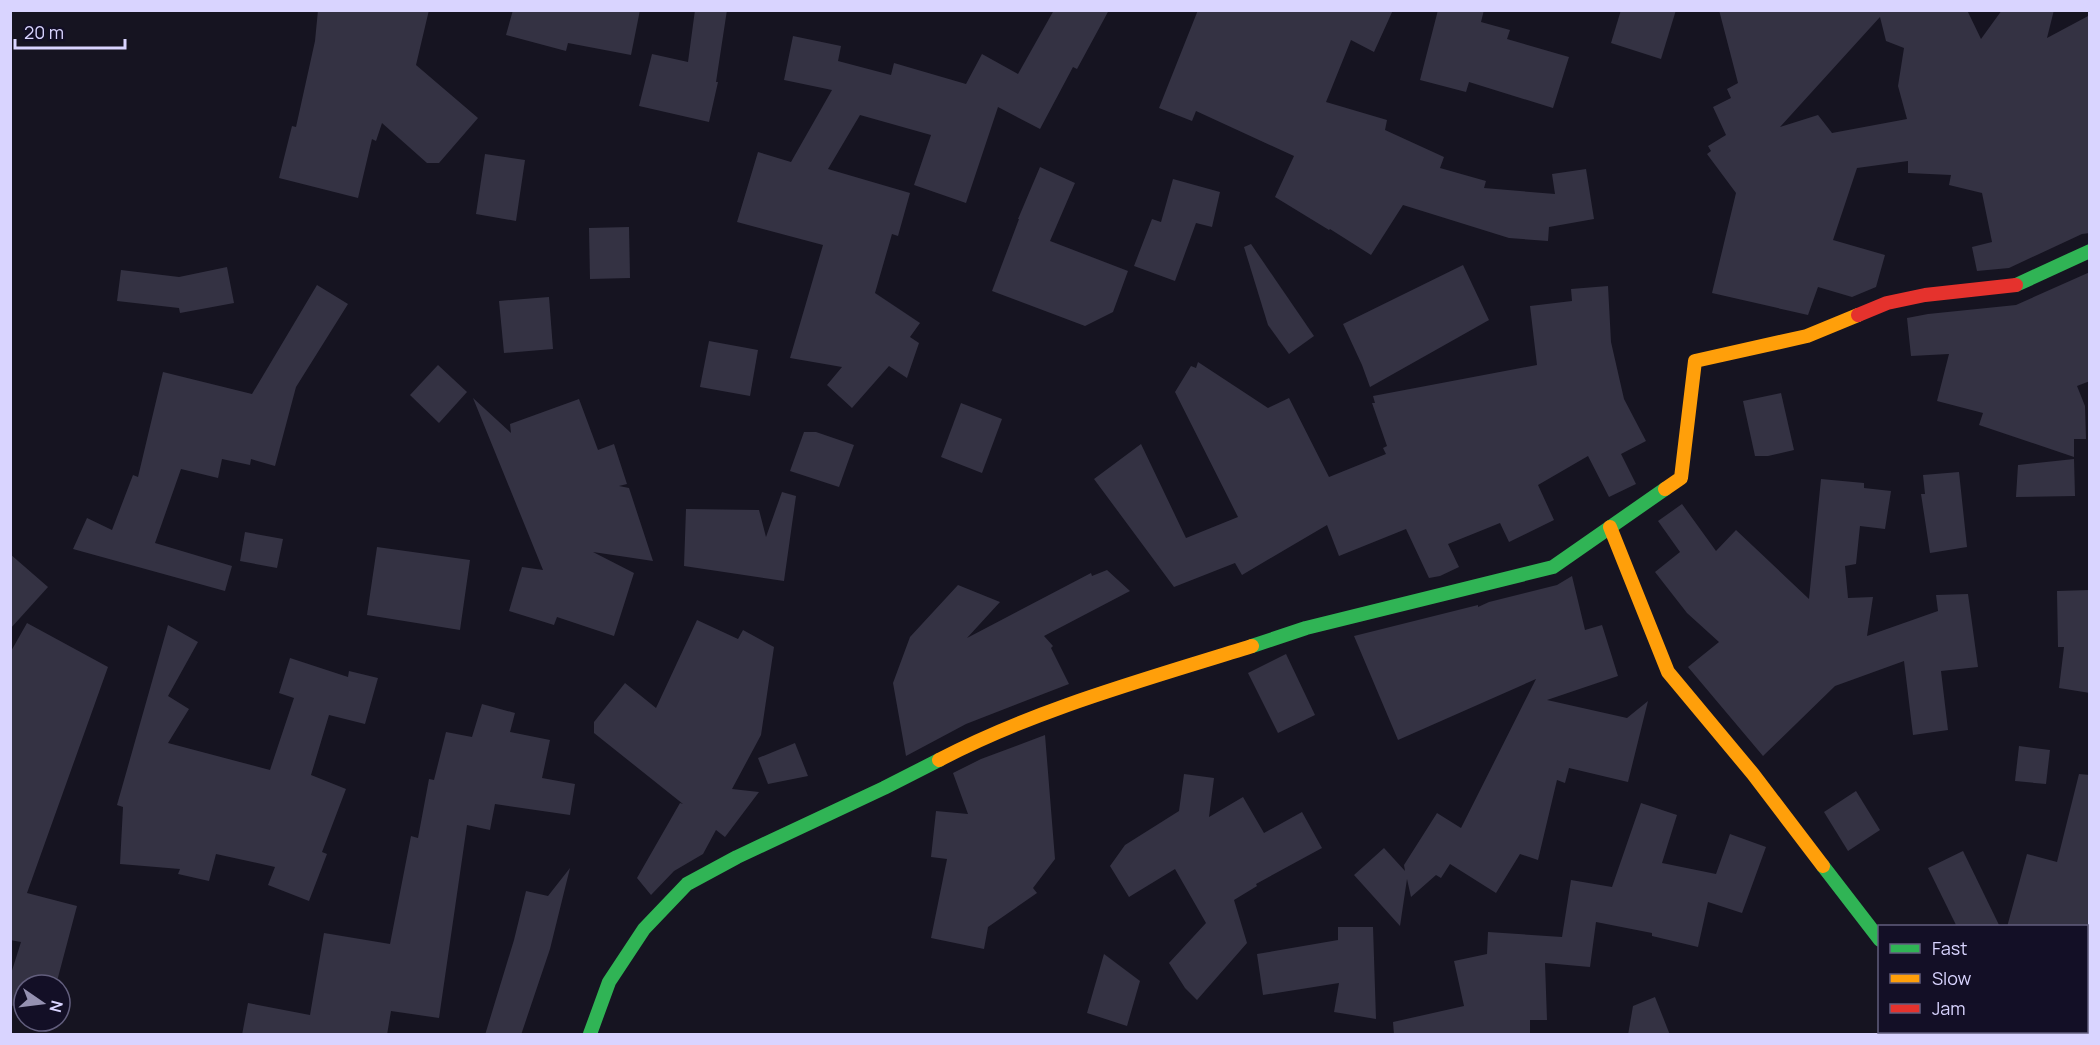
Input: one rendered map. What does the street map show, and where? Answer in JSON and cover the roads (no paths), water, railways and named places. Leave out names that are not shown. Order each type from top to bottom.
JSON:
[{"type":"street","points":[[590,1035],[609,982],[644,929],[687,884],[737,857],[884,788],[973,742],[1042,715],[1306,628],[1553,567],[1681,478],[1695,361],[1807,336],[1887,303],[1925,295],[2014,286],[2090,251]]},
{"type":"street","points":[[1610,527],[1668,672],[1753,774],[1878,937]]}]
